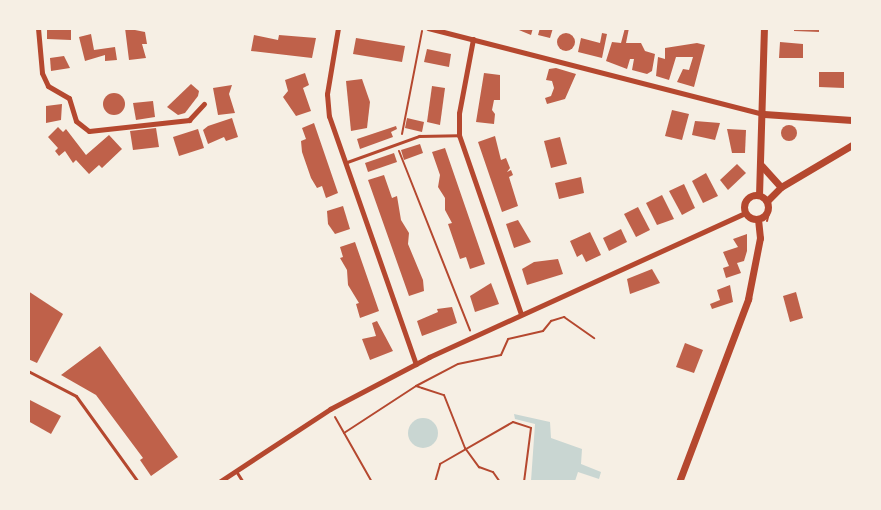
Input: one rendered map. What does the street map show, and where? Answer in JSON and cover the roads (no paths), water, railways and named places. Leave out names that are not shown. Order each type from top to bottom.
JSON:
[{"type":"street","points":[[38,28],[42,73],[48,86],[69,98],[76,121],[89,131],[189,120],[204,104]]},
{"type":"street","points":[[338,28],[327,103],[345,163],[416,364]]},
{"type":"street","points":[[428,28],[764,114],[852,120]]},
{"type":"street","points":[[759,195],[764,114],[764,28]]},
{"type":"street","points":[[473,39],[459,113],[459,135],[521,315]]},
{"type":"street","points":[[758,219],[767,212],[770,201],[781,187],[852,145]]},
{"type":"street","points":[[762,166],[781,187]]},
{"type":"street","points":[[745,213],[747,198],[759,195],[770,201]]},
{"type":"street","points":[[219,482],[330,409],[416,364],[745,213],[758,219]]},
{"type":"street","points":[[679,482],[748,299],[760,238],[758,219]]},
{"type":"lane","points":[[345,163],[419,136],[459,135]]},
{"type":"lane","points":[[28,370],[76,396],[138,482]]},
{"type":"lane","points":[[236,469],[243,482]]}]
